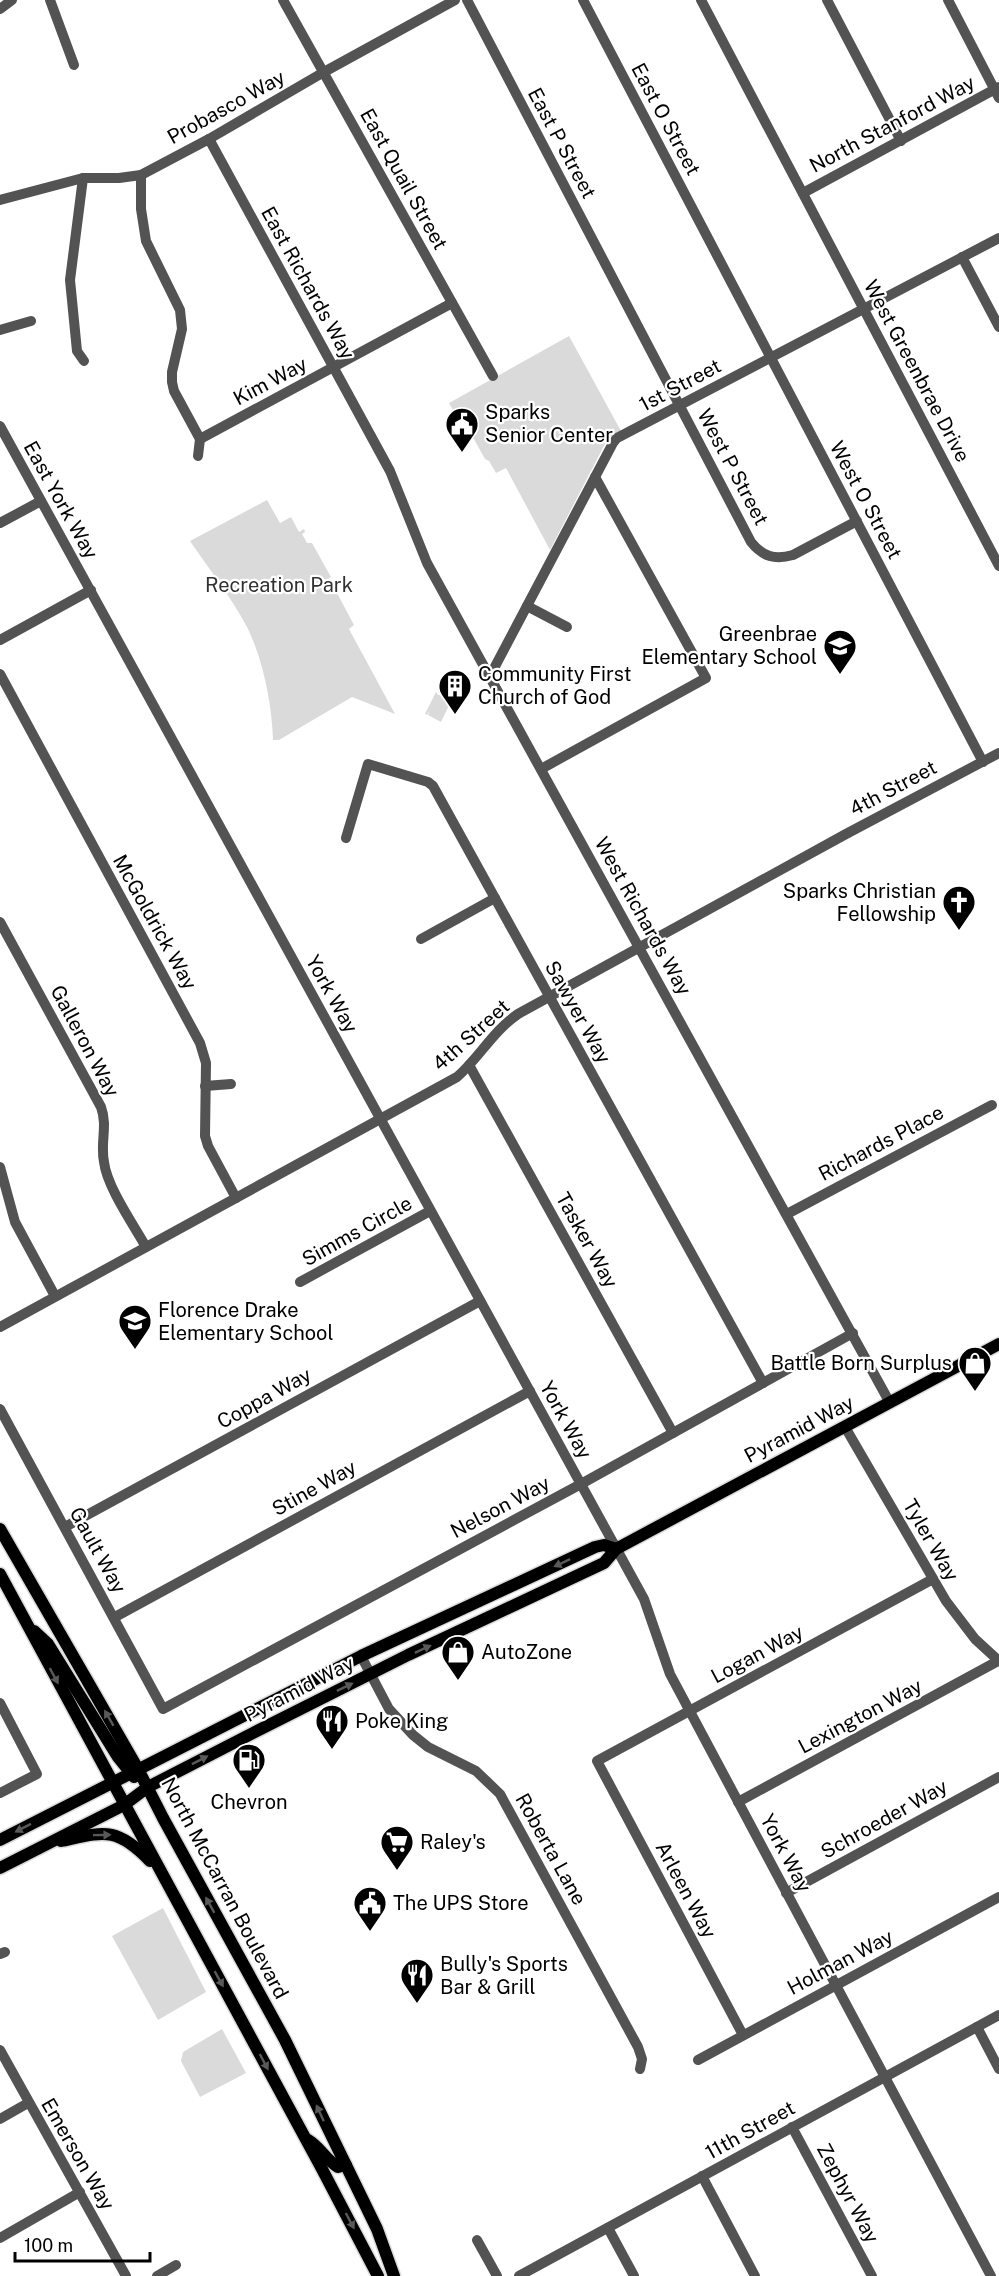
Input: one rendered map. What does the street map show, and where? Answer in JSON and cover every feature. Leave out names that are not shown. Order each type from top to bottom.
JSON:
[{"type":"main road","name":"Pyramid Way","points":[[0,1868],[124,1804],[148,1787],[370,1675],[604,1563],[616,1549],[999,1344]]},
{"type":"main road","name":"North McCarran Boulevard","points":[[0,1529],[134,1771],[148,1787],[285,2040],[377,2229],[394,2276]]},
{"type":"main road","name":"Pyramid Way","points":[[0,1840],[361,1656],[595,1547],[604,1545],[616,1549]]},
{"type":"main road","points":[[0,1574],[378,2276]]},
{"type":"main road","points":[[27,1624],[48,1644],[134,1771]]},
{"type":"main road","points":[[45,1845],[109,1833],[131,1843],[161,1872]]},
{"type":"main road","points":[[305,2138],[323,2151],[338,2167],[346,2165]]},
{"type":"street","points":[[0,9],[12,0]]},
{"type":"street","points":[[50,0],[74,65]]},
{"type":"street","name":"East Quail Street","points":[[284,0],[493,376]]},
{"type":"street","name":"Probasco Way","points":[[0,200],[83,178],[119,178],[141,175],[455,0]]},
{"type":"street","name":"East P Street","points":[[467,0],[626,303]]},
{"type":"street","name":"East O Street","points":[[583,0],[717,255]]},
{"type":"street","name":"West Greenbrae Drive","points":[[701,0],[999,566]]},
{"type":"street","points":[[827,0],[901,141]]},
{"type":"street","points":[[948,0],[998,91]]},
{"type":"street","name":"North Stanford Way","points":[[803,193],[998,91]]},
{"type":"street","name":"East Richards Way","points":[[209,139],[375,443]]},
{"type":"street","points":[[141,175],[141,209],[146,241],[176,300],[182,320],[172,382],[174,391],[200,439],[198,456]]},
{"type":"street","points":[[83,178],[70,280],[77,351],[84,361]]},
{"type":"street","name":"1st Street","points":[[490,676],[617,438],[999,238]]},
{"type":"street","name":"West O Street","points":[[717,255],[983,762]]},
{"type":"street","points":[[962,257],[999,327]]},
{"type":"street","name":"Kim Way","points":[[200,439],[452,303]]},
{"type":"street","name":"West P Street","points":[[626,303],[752,542],[759,551],[770,557],[782,558],[793,555],[857,521]]},
{"type":"street","points":[[0,330],[31,321]]},
{"type":"street","name":"East York Way","points":[[0,426],[92,590]]},
{"type":"street","name":"West Richards Way","points":[[375,443],[400,494],[427,563],[890,1403]]},
{"type":"street","points":[[541,769],[706,678],[595,477]]},
{"type":"street","points":[[0,523],[41,501]]},
{"type":"street","points":[[0,640],[92,590]]},
{"type":"street","name":"York Way","points":[[92,590],[644,1599],[670,1674],[991,2276]]},
{"type":"street","points":[[527,606],[567,627]]},
{"type":"street","name":"McGoldrick Way","points":[[0,674],[200,1042],[206,1063],[205,1136],[236,1198]]},
{"type":"street","name":"4th Street","points":[[0,1327],[456,1077],[470,1065],[504,1024],[550,997],[846,834],[999,753]]},
{"type":"street","name":"Sawyer Way","points":[[346,838],[368,764],[428,782],[433,786],[763,1383]]},
{"type":"street","points":[[421,939],[495,898]]},
{"type":"street","name":"Galleron Way","points":[[0,922],[100,1107],[105,1126],[103,1154],[106,1171],[146,1247]]},
{"type":"street","name":"Tasker Way","points":[[470,1065],[673,1433]]},
{"type":"street","points":[[205,1086],[231,1084]]},
{"type":"street","name":"Richards Place","points":[[787,1214],[992,1105]]},
{"type":"street","points":[[0,1167],[15,1222],[55,1296]]},
{"type":"street","name":"Simms Circle","points":[[300,1282],[430,1211]]},
{"type":"street","name":"Coppa Way","points":[[65,1527],[480,1301]]},
{"type":"street","name":"Nelson Way","points":[[163,1709],[581,1484],[853,1334]]},
{"type":"street","name":"Stine Way","points":[[115,1617],[530,1391]]},
{"type":"street","name":"Gault Way","points":[[0,1409],[163,1709]]},
{"type":"street","name":"Tyler Way","points":[[844,1427],[960,1621],[999,1661]]},
{"type":"street","name":"Logan Way","points":[[597,1761],[933,1579]]},
{"type":"street","name":"Roberta Lane","points":[[361,1656],[389,1709],[416,1738],[428,1747],[476,1771],[500,1794],[638,2047],[642,2059],[640,2069]]},
{"type":"street","name":"Lexington Way","points":[[738,1802],[999,1661]]},
{"type":"street","points":[[0,1703],[37,1774],[0,1793]]},
{"type":"street","name":"Arleen Way","points":[[597,1761],[743,2035]]},
{"type":"street","name":"Schroeder Way","points":[[786,1893],[999,1777]]},
{"type":"street","name":"Holman Way","points":[[698,2060],[999,1897]]},
{"type":"street","name":"11th Street","points":[[519,2276],[999,2015]]},
{"type":"street","points":[[977,2027],[999,2069]]},
{"type":"street","name":"Emerson Way","points":[[0,2050],[126,2276]]},
{"type":"street","points":[[0,2118],[28,2103]]},
{"type":"street","name":"Zephyr Way","points":[[792,2127],[872,2276]]},
{"type":"street","points":[[702,2176],[755,2276]]},
{"type":"street","points":[[0,2238],[80,2192]]},
{"type":"street","points":[[608,2228],[634,2276]]},
{"type":"street","points":[[477,2240],[497,2276]]},
{"type":"street","points":[[157,2276],[176,2265]]},
{"type":"green space","points":[[569,336],[621,431],[607,440],[550,550],[506,468],[496,473],[489,461],[485,459],[465,423],[461,425],[449,403]]},
{"type":"green space","name":"Recreation Park","points":[[267,500],[280,523],[291,517],[299,532],[304,529],[305,532],[302,534],[307,543],[312,543],[331,577],[329,578],[354,625],[349,629],[395,714],[352,697],[279,740],[273,740],[266,682],[253,640],[234,605],[190,541]]},
{"type":"green space","points":[[436,692],[451,701],[441,722],[428,715],[430,710],[427,715],[425,714]]},
{"type":"green space","points":[[163,1908],[206,1992],[158,2020],[112,1936]]},
{"type":"green space","points":[[222,2029],[246,2073],[200,2097],[181,2061],[183,2052]]},
{"type":"place","name":"Sparks Senior Center","points":[[462,453]]},
{"type":"place","name":"Greenbrae Elementary School","points":[[840,675]]},
{"type":"place","name":"Community First Church of God","points":[[455,715]]},
{"type":"place","name":"Sparks Christian Fellowship","points":[[959,931]]},
{"type":"place","name":"Florence Drake Elementary School","points":[[135,1350]]},
{"type":"place","name":"Battle Born Surplus","points":[[975,1392]]},
{"type":"place","name":"AutoZone","points":[[458,1681]]},
{"type":"place","name":"Poke King","points":[[332,1750]]},
{"type":"place","name":"Chevron","points":[[249,1789]]},
{"type":"place","name":"Raley's","points":[[397,1871]]},
{"type":"place","name":"The UPS Store","points":[[370,1932]]},
{"type":"place","name":"Bully's Sports Bar & Grill","points":[[417,2004]]}]
